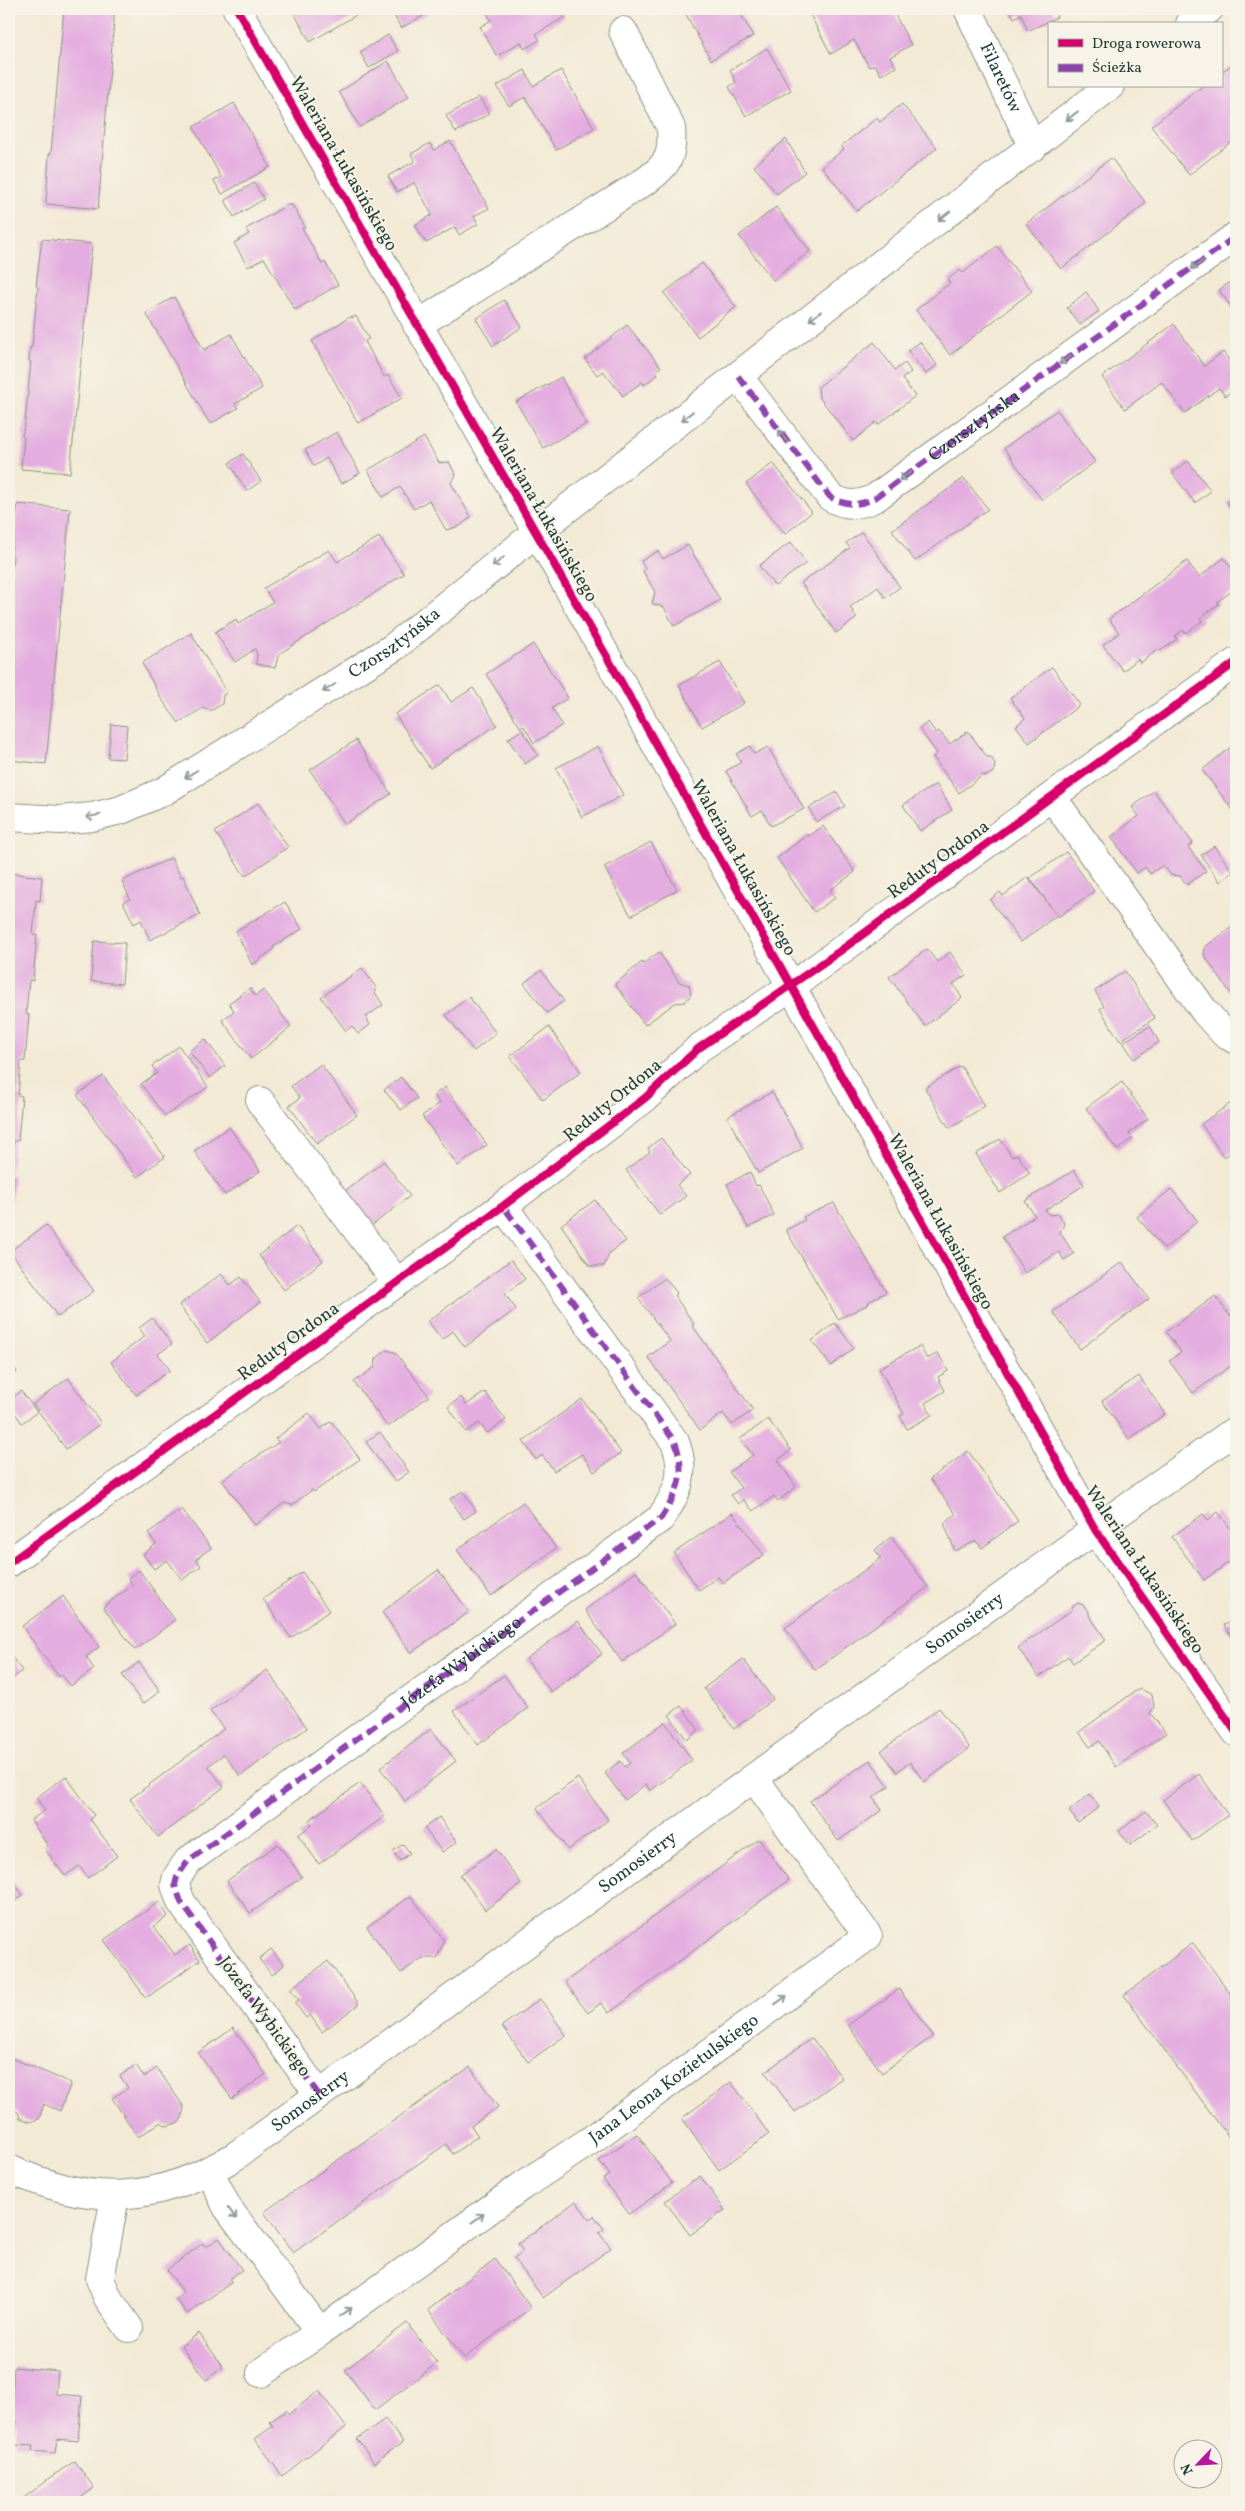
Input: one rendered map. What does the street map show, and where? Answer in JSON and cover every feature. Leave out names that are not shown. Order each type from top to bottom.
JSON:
[{"type":"street","name":"Waleriana Łukasińskiego","points":[[237,9],[537,532],[1096,1531],[1236,1732]]},
{"type":"street","name":"Filaretów","points":[[968,9],[1033,147]]},
{"type":"street","points":[[1193,22],[1210,9]]},
{"type":"street","points":[[417,325],[647,180],[668,161],[673,145],[671,128],[623,31]]},
{"type":"street","name":"Czorsztyńska","points":[[9,817],[60,820],[92,817],[121,810],[164,791],[394,647],[537,532],[1107,88]]},
{"type":"street","name":"Czorsztyńska","points":[[738,376],[830,497],[843,504],[862,504],[875,498],[1236,236]]},
{"type":"street","name":"Reduty Ordona","points":[[9,1563],[503,1206],[645,1098],[699,1048],[792,986],[1236,662]]},
{"type":"street","points":[[1052,796],[1205,1012],[1225,1034],[1236,1040]]},
{"type":"street","points":[[260,1100],[397,1283]]},
{"type":"street","name":"Józefa Wybickiego","points":[[319,2095],[181,1902],[175,1884],[181,1870],[196,1855],[661,1518],[671,1503],[681,1476],[682,1463],[674,1442],[503,1206]]},
{"type":"street","name":"Somosierry","points":[[9,2170],[56,2187],[96,2195],[115,2196],[152,2192],[189,2180],[234,2157],[1236,1430]]},
{"type":"street","name":"Jana Leona Kozietulskiego","points":[[261,2373],[522,2186],[594,2138],[868,1936],[754,1778]]},
{"type":"street","points":[[209,2170],[228,2207],[320,2332]]},
{"type":"street","points":[[115,2196],[100,2279],[108,2298],[129,2328]]},
{"type":"building","points":[[64,9],[115,9],[98,209],[46,204],[49,154],[51,153]]},
{"type":"building","points":[[292,9],[355,9],[358,14],[310,42]]},
{"type":"building","points":[[390,9],[428,9],[430,12],[401,28]]},
{"type":"building","points":[[488,9],[560,9],[565,17],[536,34],[540,40],[524,49],[521,42],[497,56],[480,27],[491,20],[486,12]]},
{"type":"building","points":[[683,9],[738,9],[753,36],[711,60]]},
{"type":"building","points":[[807,9],[892,9],[911,45],[890,57],[896,67],[881,75],[875,65],[869,67],[854,40],[831,54]]},
{"type":"building","points":[[1009,9],[1053,9],[1057,17],[1028,31],[1021,14],[1014,18]]},
{"type":"building","points":[[388,35],[398,51],[369,68],[360,52]]},
{"type":"building","points":[[767,48],[791,90],[746,116],[729,87],[736,82],[730,70]]},
{"type":"building","points":[[388,61],[409,97],[360,127],[339,92]]},
{"type":"building","points":[[1230,66],[1236,74],[1236,138],[1189,175],[1151,126],[1200,88],[1222,88],[1222,71]]},
{"type":"building","points":[[525,70],[533,86],[561,70],[594,128],[556,150],[525,97],[509,106],[497,86]]},
{"type":"building","points":[[479,97],[489,114],[456,132],[446,116]]},
{"type":"building","points":[[234,103],[270,167],[222,194],[214,181],[221,177],[193,127]]},
{"type":"building","points":[[902,104],[937,148],[857,211],[822,167],[844,149],[841,146],[877,118],[880,122]]},
{"type":"building","points":[[786,139],[805,172],[777,194],[754,166]]},
{"type":"building","points":[[450,141],[489,208],[474,216],[478,224],[459,235],[455,227],[426,243],[415,225],[432,215],[424,200],[414,183],[397,192],[388,176],[415,161],[411,154],[430,143],[434,150]]},
{"type":"building","points":[[1111,158],[1146,203],[1061,269],[1026,224]]},
{"type":"building","points":[[254,183],[264,199],[234,217],[225,200]]},
{"type":"building","points":[[287,205],[292,205],[305,227],[302,228],[322,264],[325,262],[338,285],[295,310],[264,258],[248,267],[234,243],[249,234],[246,229]]},
{"type":"building","points":[[776,207],[810,251],[773,280],[739,236]]},
{"type":"building","points":[[42,239],[92,244],[70,473],[21,469],[24,437],[22,436],[31,362],[29,361],[30,348],[32,347],[38,287],[36,286]]},
{"type":"building","points":[[997,246],[1032,291],[950,355],[916,310],[950,283],[947,280],[960,270],[963,273]]},
{"type":"building","points":[[702,263],[736,307],[698,337],[664,293]]},
{"type":"building","points":[[1236,278],[1236,314],[1219,290]]},
{"type":"building","points":[[1086,292],[1099,311],[1080,325],[1067,308]]},
{"type":"building","points":[[174,297],[204,350],[231,334],[262,388],[235,404],[238,408],[210,424],[146,313]]},
{"type":"building","points":[[504,300],[522,327],[493,346],[476,319]]},
{"type":"building","points":[[351,316],[351,318],[356,316],[369,339],[365,341],[384,377],[388,375],[402,398],[358,423],[312,341]]},
{"type":"building","points":[[1174,324],[1204,366],[1223,352],[1236,370],[1236,388],[1225,396],[1219,388],[1185,413],[1162,382],[1125,409],[1102,377]]},
{"type":"building","points":[[627,325],[661,367],[656,371],[658,374],[644,385],[642,382],[623,396],[603,371],[597,375],[585,359]]},
{"type":"building","points":[[874,342],[895,370],[905,363],[911,372],[902,379],[915,396],[878,425],[876,422],[853,441],[819,397],[818,387]]},
{"type":"building","points":[[920,342],[937,365],[926,374],[908,351]]},
{"type":"building","points":[[561,377],[586,424],[543,448],[516,402]]},
{"type":"building","points":[[1057,410],[1095,462],[1042,500],[1004,448]]},
{"type":"building","points":[[337,432],[360,473],[341,484],[327,458],[314,466],[305,450]]},
{"type":"building","points":[[424,437],[439,463],[449,462],[456,475],[451,483],[471,517],[460,526],[446,530],[429,500],[414,509],[400,487],[383,497],[368,470]]},
{"type":"building","points":[[243,454],[261,481],[247,491],[229,463]]},
{"type":"building","points":[[1188,461],[1211,491],[1195,503],[1172,473]]},
{"type":"building","points":[[773,463],[812,512],[785,534],[746,484]]},
{"type":"building","points":[[964,478],[988,509],[915,561],[892,530]]},
{"type":"building","points":[[1236,495],[1236,519],[1227,502]]},
{"type":"building","points":[[18,504],[70,509],[46,764],[9,760],[9,601],[13,556],[11,554]]},
{"type":"building","points":[[862,532],[900,587],[885,598],[878,587],[850,607],[857,618],[836,633],[801,583],[850,548],[846,543]]},
{"type":"building","points":[[379,537],[404,574],[279,654],[275,668],[256,664],[257,654],[255,649],[235,662],[215,632],[236,619],[238,624],[273,602],[264,588],[329,550],[337,562]]},
{"type":"building","points":[[791,542],[806,563],[775,586],[759,566]]},
{"type":"building","points":[[688,545],[720,600],[674,626],[664,607],[652,604],[655,592],[643,571],[645,569],[641,561],[658,551],[663,559]]},
{"type":"building","points":[[1224,558],[1236,574],[1236,588],[1217,602],[1219,604],[1200,618],[1202,621],[1186,633],[1183,630],[1175,636],[1177,639],[1160,651],[1159,649],[1140,663],[1138,659],[1123,671],[1103,645],[1119,633],[1109,619],[1187,561],[1199,577]]},
{"type":"building","points":[[191,633],[227,693],[223,695],[222,704],[210,711],[203,708],[179,723],[162,700],[142,663]]},
{"type":"building","points":[[533,644],[568,698],[552,708],[562,725],[534,743],[524,726],[521,728],[486,674]]},
{"type":"building","points":[[720,662],[744,703],[702,727],[679,685]]},
{"type":"building","points":[[1052,667],[1080,705],[1029,743],[1016,726],[1025,718],[1010,698]]},
{"type":"building","points":[[440,685],[451,702],[473,688],[497,725],[430,768],[395,714]]},
{"type":"building","points":[[928,722],[936,733],[939,731],[950,744],[968,731],[987,757],[991,757],[995,764],[994,771],[987,776],[983,775],[959,793],[933,757],[937,753],[919,729]]},
{"type":"building","points":[[111,724],[127,726],[124,759],[108,758]]},
{"type":"building","points":[[522,730],[538,755],[525,764],[508,739]]},
{"type":"building","points":[[356,740],[391,794],[345,824],[310,770]]},
{"type":"building","points":[[1236,743],[1236,814],[1202,770]]},
{"type":"building","points":[[598,746],[623,795],[582,817],[556,768]]},
{"type":"building","points":[[750,746],[754,754],[768,747],[804,809],[771,826],[762,810],[752,816],[726,771],[741,762],[736,754]]},
{"type":"building","points":[[936,784],[952,810],[920,831],[903,805]]},
{"type":"building","points":[[1154,791],[1193,843],[1188,847],[1206,871],[1187,885],[1180,876],[1171,875],[1163,865],[1150,874],[1145,867],[1137,873],[1111,837],[1139,816],[1132,807]]},
{"type":"building","points":[[837,792],[845,806],[816,822],[809,808]]},
{"type":"building","points":[[258,803],[288,847],[245,876],[215,832]]},
{"type":"building","points":[[823,826],[855,872],[830,890],[835,898],[814,912],[777,858],[807,835],[809,836]]},
{"type":"building","points":[[651,842],[677,890],[631,916],[604,867]]},
{"type":"building","points":[[1214,846],[1233,872],[1220,882],[1201,855]]},
{"type":"building","points":[[1066,852],[1094,891],[1058,917],[1030,878]]},
{"type":"building","points":[[171,858],[181,877],[183,876],[200,915],[150,940],[141,920],[134,924],[123,902],[130,899],[122,881]]},
{"type":"building","points":[[9,873],[42,877],[40,901],[36,900],[33,935],[37,935],[33,981],[29,980],[26,1014],[29,1015],[25,1061],[21,1061],[18,1095],[22,1096],[18,1141],[14,1141],[10,1175],[14,1176],[12,1200],[9,1199]]},
{"type":"building","points":[[1028,877],[1057,915],[1021,942],[990,900],[1000,892],[1003,896]]},
{"type":"building","points":[[285,902],[302,929],[273,947],[274,949],[252,965],[236,931]]},
{"type":"building","points":[[1236,924],[1236,1001],[1204,955],[1205,947]]},
{"type":"building","points":[[94,941],[125,943],[122,984],[91,981]]},
{"type":"building","points":[[927,949],[937,962],[950,952],[966,975],[953,984],[962,998],[925,1026],[889,977]]},
{"type":"building","points":[[659,952],[679,982],[689,985],[691,995],[685,1002],[675,1003],[645,1025],[615,984],[642,962],[643,964]]},
{"type":"building","points":[[362,968],[377,989],[374,991],[383,1005],[366,1017],[370,1025],[358,1034],[352,1026],[346,1031],[321,997]]},
{"type":"building","points":[[541,970],[564,1001],[547,1013],[524,983]]},
{"type":"building","points":[[1125,971],[1155,1018],[1120,1041],[1100,1009],[1104,1006],[1095,991]]},
{"type":"building","points":[[250,988],[255,996],[264,990],[291,1027],[251,1059],[222,1020],[234,1011],[229,1003]]},
{"type":"building","points":[[469,997],[496,1033],[474,1051],[446,1015]]},
{"type":"building","points":[[1150,1026],[1159,1042],[1134,1059],[1123,1042]]},
{"type":"building","points":[[549,1027],[581,1072],[543,1100],[510,1056]]},
{"type":"building","points":[[205,1039],[225,1066],[210,1078],[189,1051]]},
{"type":"building","points":[[179,1046],[208,1087],[165,1116],[141,1084],[157,1073],[152,1066]]},
{"type":"building","points":[[321,1064],[357,1115],[317,1144],[289,1106],[300,1098],[291,1086]]},
{"type":"building","points":[[961,1066],[985,1106],[949,1128],[925,1088]]},
{"type":"building","points":[[103,1076],[165,1157],[137,1177],[77,1095]]},
{"type":"building","points":[[401,1077],[417,1098],[401,1110],[384,1090]]},
{"type":"building","points":[[1122,1082],[1148,1119],[1129,1133],[1133,1138],[1117,1150],[1086,1108]]},
{"type":"building","points":[[445,1087],[487,1145],[458,1166],[422,1116],[440,1103],[434,1095]]},
{"type":"building","points":[[772,1092],[803,1148],[758,1173],[727,1117]]},
{"type":"building","points":[[1235,1100],[1236,1149],[1224,1157],[1201,1124]]},
{"type":"building","points":[[229,1127],[260,1171],[225,1195],[194,1151]]},
{"type":"building","points":[[661,1138],[690,1175],[677,1185],[686,1196],[660,1215],[626,1170],[650,1152],[648,1148]]},
{"type":"building","points":[[1000,1139],[1012,1157],[1017,1154],[1030,1173],[1000,1193],[976,1154]]},
{"type":"building","points":[[384,1161],[410,1196],[370,1227],[344,1192]]},
{"type":"building","points":[[1074,1170],[1084,1185],[1045,1210],[1049,1215],[1059,1214],[1064,1223],[1059,1231],[1074,1254],[1064,1260],[1059,1252],[1025,1273],[1002,1237],[1035,1216],[1025,1201]]},
{"type":"building","points":[[750,1172],[756,1186],[759,1185],[774,1215],[748,1228],[727,1184]]},
{"type":"building","points":[[1171,1189],[1198,1221],[1164,1249],[1137,1217]]},
{"type":"building","points":[[595,1200],[626,1241],[610,1252],[604,1266],[590,1266],[561,1225]]},
{"type":"building","points":[[834,1203],[886,1292],[868,1302],[869,1304],[838,1319],[786,1230],[805,1220],[803,1217]]},
{"type":"building","points":[[46,1225],[94,1291],[58,1317],[10,1251]]},
{"type":"building","points":[[297,1226],[323,1261],[284,1290],[259,1255]]},
{"type":"building","points":[[511,1260],[525,1279],[505,1294],[516,1309],[465,1347],[453,1331],[442,1340],[428,1321]]},
{"type":"building","points":[[1122,1262],[1149,1299],[1080,1349],[1053,1312]]},
{"type":"building","points":[[221,1274],[230,1285],[241,1277],[260,1302],[207,1343],[179,1305]]},
{"type":"building","points":[[665,1278],[677,1293],[674,1295],[694,1324],[692,1325],[753,1410],[732,1425],[723,1413],[700,1430],[648,1357],[670,1341],[638,1298]]},
{"type":"building","points":[[1215,1296],[1230,1316],[1236,1311],[1236,1362],[1193,1393],[1169,1361],[1181,1352],[1166,1332]]},
{"type":"building","points":[[152,1318],[172,1344],[158,1354],[170,1370],[136,1395],[111,1362],[145,1336],[139,1328]]},
{"type":"building","points":[[835,1323],[854,1348],[831,1366],[812,1341]]},
{"type":"building","points":[[920,1346],[927,1359],[938,1353],[948,1371],[938,1377],[945,1391],[925,1403],[932,1415],[907,1429],[900,1416],[904,1414],[879,1368]]},
{"type":"building","points":[[386,1350],[395,1352],[429,1396],[388,1427],[354,1382],[375,1367],[376,1359]]},
{"type":"building","points":[[9,1360],[17,1372],[9,1378]]},
{"type":"building","points":[[1139,1376],[1165,1414],[1129,1439],[1102,1401]]},
{"type":"building","points":[[68,1378],[101,1423],[66,1449],[33,1404]]},
{"type":"building","points":[[21,1391],[37,1412],[22,1423],[9,1405],[9,1401]]},
{"type":"building","points":[[485,1392],[506,1420],[487,1433],[479,1423],[466,1432],[448,1407],[461,1397],[466,1405]]},
{"type":"building","points":[[582,1399],[621,1453],[594,1472],[582,1454],[554,1471],[542,1455],[536,1460],[523,1441]]},
{"type":"building","points":[[309,1413],[321,1429],[331,1421],[360,1459],[314,1492],[312,1490],[292,1505],[284,1503],[255,1525],[222,1480],[279,1442],[275,1439]]},
{"type":"building","points":[[768,1419],[791,1450],[778,1460],[796,1487],[778,1501],[774,1496],[753,1511],[744,1500],[738,1504],[731,1495],[741,1488],[729,1472],[753,1455],[740,1439]]},
{"type":"building","points":[[380,1432],[409,1472],[395,1482],[366,1442]]},
{"type":"building","points":[[968,1451],[1018,1521],[982,1548],[976,1541],[955,1551],[944,1523],[956,1514],[930,1479]]},
{"type":"building","points":[[463,1491],[476,1511],[464,1519],[450,1499]]},
{"type":"building","points":[[523,1502],[556,1548],[491,1596],[457,1550]]},
{"type":"building","points":[[182,1509],[211,1548],[196,1559],[201,1566],[182,1580],[167,1560],[154,1569],[143,1554],[156,1544],[148,1533]]},
{"type":"building","points":[[1218,1512],[1236,1536],[1236,1557],[1204,1580],[1172,1537],[1203,1514],[1208,1520]]},
{"type":"building","points":[[732,1513],[764,1555],[723,1583],[718,1577],[699,1590],[674,1553]]},
{"type":"building","points":[[891,1537],[928,1587],[815,1670],[785,1628],[881,1558],[875,1550]]},
{"type":"building","points":[[139,1570],[175,1620],[135,1650],[103,1607],[133,1585],[128,1578]]},
{"type":"building","points":[[438,1570],[469,1612],[411,1653],[382,1612]]},
{"type":"building","points":[[636,1571],[675,1624],[622,1662],[585,1610]]},
{"type":"building","points":[[302,1572],[329,1611],[291,1638],[263,1599]]},
{"type":"building","points":[[63,1596],[99,1647],[86,1657],[94,1669],[71,1686],[61,1674],[59,1677],[22,1626]]},
{"type":"building","points":[[1078,1603],[1083,1605],[1089,1612],[1089,1615],[1106,1640],[1073,1663],[1068,1656],[1039,1677],[1018,1648],[1072,1610],[1072,1607]]},
{"type":"building","points":[[1236,1617],[1236,1642],[1224,1625]]},
{"type":"building","points":[[578,1621],[602,1654],[551,1692],[526,1659]]},
{"type":"building","points":[[9,1653],[22,1671],[9,1681]]},
{"type":"building","points":[[743,1659],[773,1699],[734,1729],[704,1688]]},
{"type":"building","points":[[139,1662],[160,1691],[143,1704],[122,1675]]},
{"type":"building","points":[[267,1670],[307,1728],[240,1776],[224,1754],[208,1766],[224,1787],[158,1837],[130,1799],[224,1729],[210,1711]]},
{"type":"building","points":[[504,1675],[528,1708],[478,1745],[454,1711]]},
{"type":"building","points":[[1141,1689],[1152,1695],[1154,1707],[1150,1713],[1166,1733],[1116,1767],[1099,1741],[1090,1747],[1079,1732],[1134,1692]]},
{"type":"building","points":[[681,1706],[699,1730],[687,1740],[669,1715]]},
{"type":"building","points":[[939,1708],[970,1748],[924,1782],[910,1762],[897,1772],[881,1751]]},
{"type":"building","points":[[665,1722],[692,1760],[650,1791],[646,1784],[625,1800],[605,1773],[620,1761],[625,1767],[630,1763],[623,1753]]},
{"type":"building","points":[[431,1729],[456,1761],[405,1801],[380,1768]]},
{"type":"building","points":[[870,1760],[889,1786],[873,1798],[882,1810],[838,1841],[810,1801]]},
{"type":"building","points":[[1199,1774],[1228,1815],[1192,1841],[1163,1800]]},
{"type":"building","points":[[66,1776],[94,1815],[90,1819],[117,1856],[88,1878],[79,1866],[65,1876],[45,1849],[48,1846],[31,1820],[45,1810],[36,1798]]},
{"type":"building","points":[[578,1778],[608,1820],[568,1850],[537,1808]]},
{"type":"building","points":[[360,1783],[385,1816],[319,1864],[298,1835],[312,1825],[308,1821]]},
{"type":"building","points":[[1090,1794],[1099,1807],[1078,1823],[1069,1811]]},
{"type":"building","points":[[1146,1811],[1157,1825],[1130,1845],[1119,1831]]},
{"type":"building","points":[[439,1817],[457,1842],[442,1852],[424,1828]]},
{"type":"building","points":[[759,1839],[789,1880],[609,2013],[601,2003],[588,2013],[565,1982]]},
{"type":"building","points":[[278,1844],[302,1877],[250,1913],[227,1881]]},
{"type":"building","points":[[403,1844],[410,1853],[400,1861],[393,1851]]},
{"type":"building","points":[[496,1849],[521,1884],[485,1910],[460,1875]]},
{"type":"building","points":[[9,1876],[23,1895],[9,1906]]},
{"type":"building","points":[[411,1896],[444,1941],[437,1958],[422,1958],[401,1973],[367,1927]]},
{"type":"building","points":[[159,1902],[168,1916],[154,1926],[175,1955],[190,1945],[200,1960],[146,1998],[104,1940]]},
{"type":"building","points":[[1193,1943],[1236,2001],[1236,2147],[1124,1995]]},
{"type":"building","points":[[271,1949],[284,1965],[272,1975],[259,1959]]},
{"type":"building","points":[[328,1961],[359,2004],[322,2032],[310,2015],[306,2018],[295,2003],[299,2000],[290,1989]]},
{"type":"building","points":[[899,1989],[933,2036],[882,2073],[848,2025]]},
{"type":"building","points":[[540,1999],[566,2035],[528,2062],[502,2026]]},
{"type":"building","points":[[233,2028],[266,2074],[232,2099],[198,2053]]},
{"type":"building","points":[[812,2038],[842,2078],[795,2112],[765,2072]]},
{"type":"building","points":[[9,2057],[71,2083],[60,2111],[44,2104],[39,2119],[31,2122],[20,2118],[18,2112],[9,2108]]},
{"type":"building","points":[[136,2065],[144,2077],[157,2068],[184,2107],[182,2118],[178,2123],[166,2126],[161,2122],[138,2137],[112,2098],[128,2088],[120,2076]]},
{"type":"building","points":[[470,2067],[498,2107],[471,2126],[478,2136],[453,2154],[446,2144],[293,2253],[264,2212]]},
{"type":"building","points":[[731,2082],[769,2134],[719,2170],[682,2118]]},
{"type":"building","points":[[637,2134],[672,2183],[629,2214],[603,2179],[610,2175],[599,2161]]},
{"type":"building","points":[[700,2176],[725,2210],[690,2235],[665,2201]]},
{"type":"building","points":[[576,2201],[589,2219],[594,2216],[604,2229],[599,2233],[611,2248],[543,2298],[514,2258],[523,2251],[518,2244]]},
{"type":"building","points":[[219,2238],[242,2270],[229,2279],[232,2282],[187,2314],[176,2299],[184,2293],[167,2270],[203,2243],[206,2247]]},
{"type":"building","points":[[495,2259],[531,2308],[464,2358],[428,2310]]},
{"type":"building","points":[[407,2323],[437,2363],[375,2410],[345,2370]]},
{"type":"building","points":[[199,2333],[223,2367],[206,2380],[181,2346]]},
{"type":"building","points":[[14,2367],[58,2371],[56,2394],[82,2396],[78,2441],[57,2439],[55,2453],[32,2451],[33,2446],[15,2445],[17,2421],[10,2421]]},
{"type":"building","points":[[319,2391],[346,2427],[282,2476],[255,2439],[273,2426],[270,2422],[286,2410],[289,2414]]},
{"type":"building","points":[[385,2419],[403,2442],[374,2463],[357,2439]]},
{"type":"building","points":[[75,2461],[94,2488],[75,2502],[18,2502],[46,2480]]},
{"type":"marked path","points":[[738,376],[830,497],[841,502],[858,504],[875,498],[1236,236]]},
{"type":"marked path","points":[[319,2095],[181,1902],[175,1885],[177,1877],[188,1861],[661,1518],[672,1500],[679,1482],[680,1463],[675,1442],[503,1206]]},
{"type":"cycle path","points":[[237,9],[615,671],[1096,1531],[1236,1732]]},
{"type":"cycle path","points":[[9,1563],[503,1206],[645,1098],[699,1048],[840,951],[1236,662]]}]
